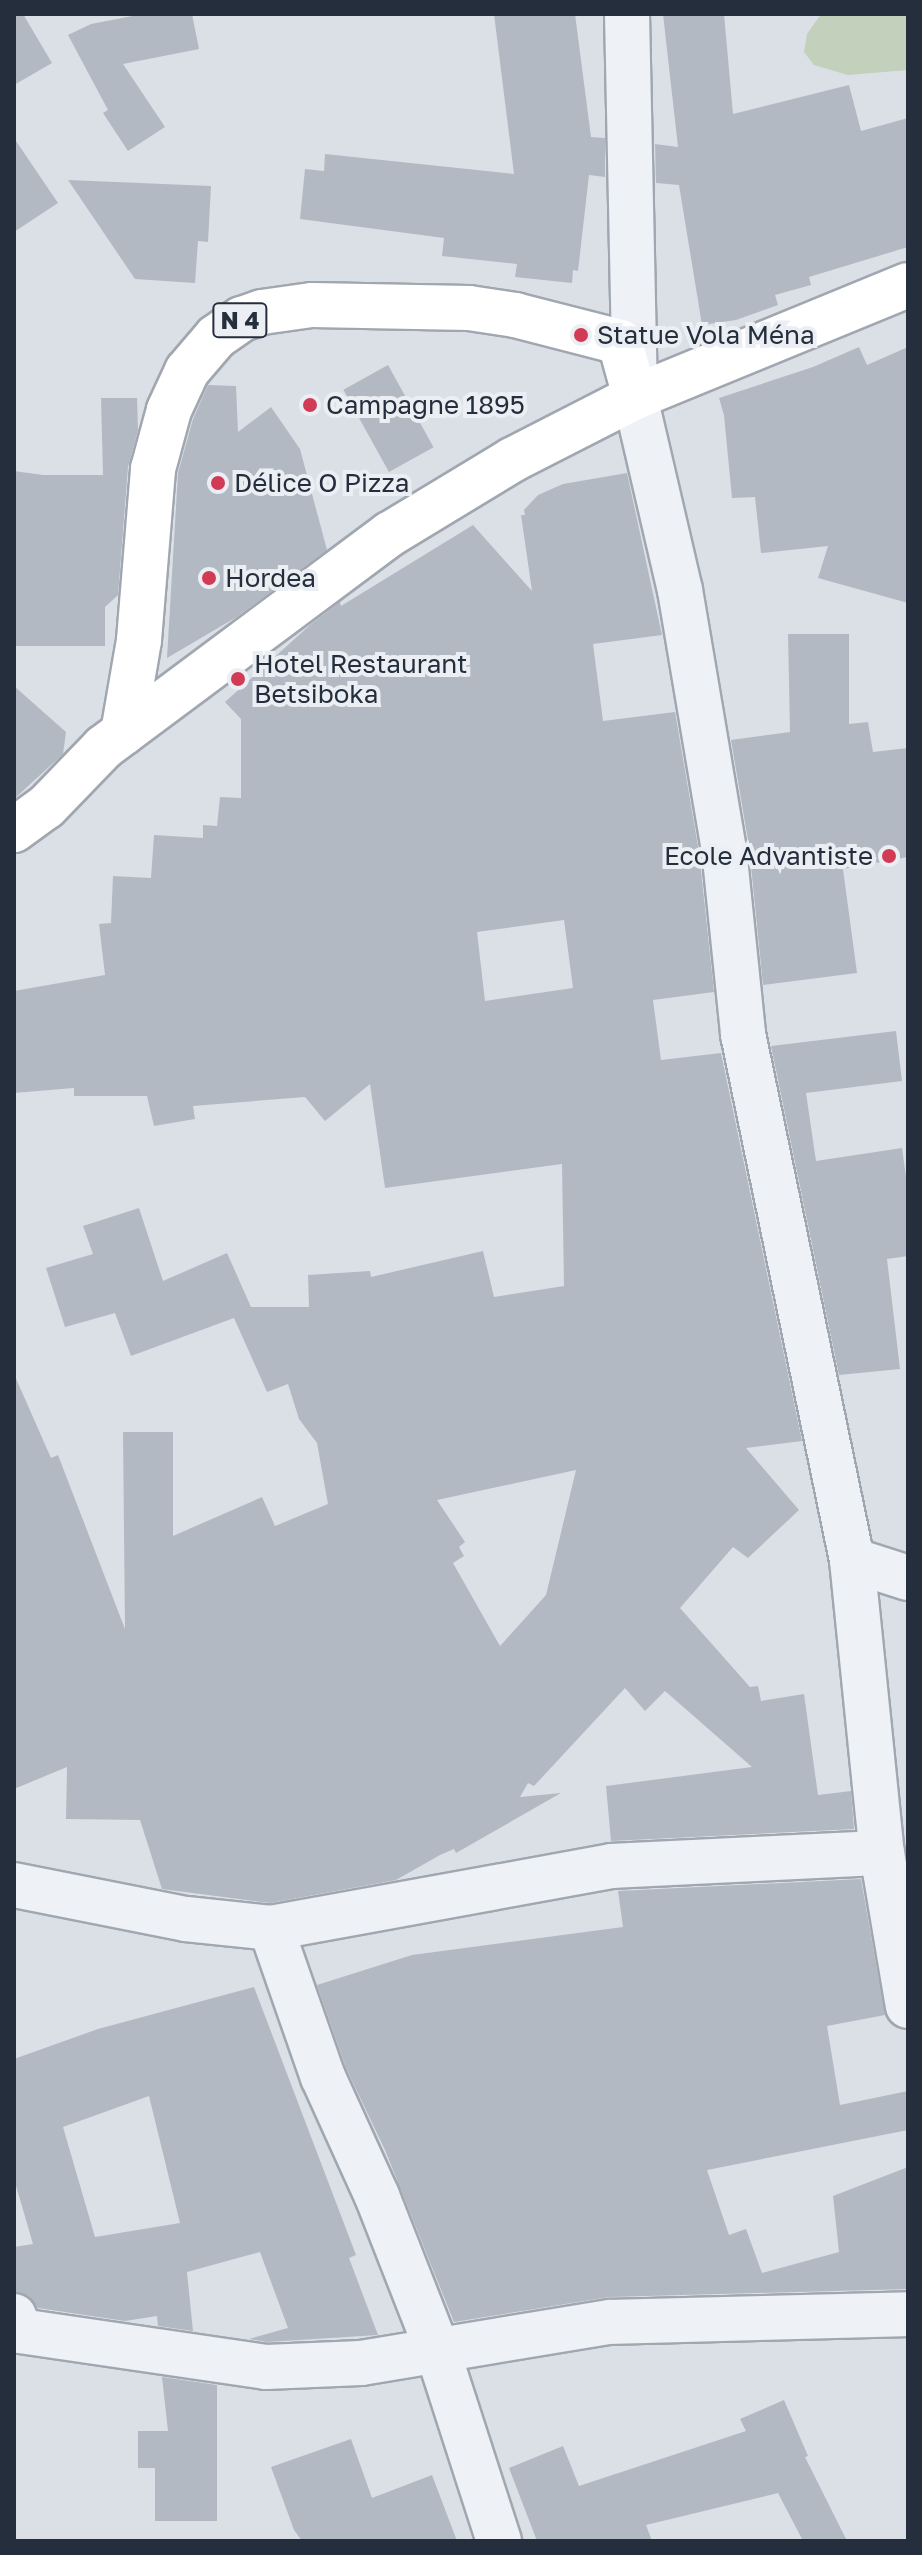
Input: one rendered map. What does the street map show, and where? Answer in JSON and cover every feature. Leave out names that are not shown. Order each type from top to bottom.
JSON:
[{"type":"main road","points":[[14,830],[46,807],[65,784],[123,733],[390,534],[512,460],[635,397],[908,285]]},
{"type":"main road","name":"N 4","points":[[123,733],[139,640],[153,469],[169,410],[187,371],[216,337],[242,319],[262,312],[312,305],[469,308],[515,315],[620,342],[635,397]]},
{"type":"street","points":[[627,14],[635,397],[680,590],[693,666],[724,849],[743,1034],[852,1560],[882,1853],[908,2006]]},
{"type":"street","points":[[852,1560],[908,1578]]},
{"type":"street","points":[[14,1885],[186,1919],[271,1928],[612,1866],[882,1853]]},
{"type":"street","points":[[271,1928],[323,2077],[377,2196],[437,2349],[499,2541]]},
{"type":"street","points":[[16,2327],[266,2367],[361,2363],[610,2322],[766,2315],[908,2314]]},
{"type":"green space","points":[[821,14],[908,14],[908,70],[848,75],[814,65],[804,52],[807,34]]},
{"type":"building","points":[[14,14],[23,14],[52,63],[14,85]]},
{"type":"building","points":[[143,14],[192,14],[199,49],[123,64],[165,127],[128,151],[103,113],[108,110],[68,35],[91,24]]},
{"type":"building","points":[[494,14],[575,14],[591,137],[605,138],[605,177],[589,175],[578,271],[573,270],[572,283],[515,277],[517,264],[442,256],[444,238],[300,219],[305,169],[324,171],[325,154],[514,174]]},
{"type":"building","points":[[663,14],[724,14],[733,114],[849,85],[861,131],[908,118],[908,247],[809,277],[811,285],[775,295],[778,305],[736,320],[702,325],[679,185],[656,183],[655,144],[678,147]]},
{"type":"building","points":[[14,138],[58,203],[14,232]]},
{"type":"building","points":[[68,180],[211,186],[208,242],[198,241],[195,283],[135,279]]},
{"type":"building","points":[[859,347],[867,365],[908,347],[908,603],[818,578],[828,546],[761,553],[755,497],[732,498],[724,415],[719,398],[813,367]]},
{"type":"building","points":[[388,365],[434,447],[389,472],[343,390]]},
{"type":"building","points":[[208,385],[236,386],[238,432],[271,407],[300,449],[327,550],[235,618],[167,658],[178,473],[193,419]]},
{"type":"building","points":[[101,398],[137,398],[138,430],[128,467],[118,595],[105,607],[105,646],[14,646],[14,471],[43,475],[103,475]]},
{"type":"building","points":[[627,473],[662,635],[593,644],[603,721],[675,712],[699,852],[714,992],[653,1000],[661,1060],[721,1053],[802,1441],[746,1448],[799,1510],[748,1558],[733,1547],[680,1608],[750,1687],[758,1686],[761,1701],[804,1694],[818,1795],[851,1791],[854,1829],[611,1841],[606,1786],[752,1767],[665,1691],[645,1711],[625,1688],[534,1786],[528,1783],[520,1797],[561,1793],[456,1853],[454,1849],[440,1855],[396,1880],[270,1903],[162,1889],[140,1820],[66,1819],[67,1767],[14,1789],[14,1374],[51,1458],[58,1455],[125,1629],[123,1432],[173,1432],[173,1536],[262,1497],[275,1526],[328,1504],[317,1443],[299,1419],[288,1384],[267,1392],[234,1318],[131,1356],[115,1313],[65,1327],[46,1268],[93,1254],[83,1226],[139,1208],[163,1281],[227,1253],[251,1307],[309,1307],[308,1275],[370,1271],[371,1277],[483,1251],[494,1297],[564,1286],[562,1164],[385,1188],[370,1084],[325,1121],[305,1097],[193,1106],[195,1119],[154,1126],[147,1096],[74,1096],[74,1088],[14,1093],[14,991],[105,975],[99,924],[111,923],[113,876],[151,878],[154,835],[203,838],[203,825],[217,826],[220,797],[241,798],[241,719],[225,702],[340,602],[341,606],[473,525],[532,591],[521,515],[525,515],[524,510],[538,495],[563,484]],"holes":[[[564,920],[573,988],[485,1001],[477,932]],[[576,1470],[546,1595],[500,1646],[453,1563],[464,1556],[459,1547],[465,1542],[437,1500]]]},
{"type":"building","points":[[788,634],[849,634],[849,724],[868,722],[873,752],[908,748],[908,857],[843,869],[857,973],[763,985],[749,846],[731,740],[790,732]]},
{"type":"building","points":[[14,686],[66,732],[63,754],[14,799]]},
{"type":"building","points":[[896,1031],[902,1081],[806,1093],[816,1161],[902,1148],[908,1191],[908,1256],[887,1259],[900,1369],[839,1375],[771,1046]]},
{"type":"building","points":[[861,1879],[885,2015],[827,2026],[840,2105],[908,2091],[908,2130],[707,2170],[729,2235],[746,2229],[762,2273],[839,2252],[833,2196],[908,2167],[908,2289],[609,2297],[454,2322],[385,2150],[346,2068],[317,1985],[412,1955],[623,1927],[618,1891]]},
{"type":"building","points":[[254,1987],[356,2255],[349,2258],[378,2335],[267,2342],[249,2339],[288,2328],[260,2252],[187,2272],[193,2331],[158,2326],[157,2316],[125,2321],[38,2308],[29,2296],[14,2292],[14,2247],[33,2244],[14,2179],[14,2059],[98,2029]],"holes":[[[149,2096],[180,2223],[95,2237],[63,2127]]]},
{"type":"building","points":[[162,2377],[217,2385],[217,2521],[155,2521],[155,2468],[138,2468],[138,2431],[168,2431]]},
{"type":"building","points":[[784,2400],[808,2456],[805,2457],[847,2541],[803,2541],[778,2493],[646,2525],[652,2541],[537,2541],[509,2468],[563,2446],[579,2486],[746,2431],[740,2419]]},
{"type":"building","points":[[351,2439],[372,2498],[432,2475],[457,2541],[302,2541],[294,2530],[271,2467]]},
{"type":"place","name":"Statue Vola Ména","points":[[581,335]]},
{"type":"place","name":"Campagne 1895","points":[[310,405]]},
{"type":"place","name":"Délice O Pizza","points":[[218,483]]},
{"type":"place","name":"Hordea","points":[[209,578]]},
{"type":"place","name":"Hotel Restaurant Betsiboka","points":[[238,679]]},
{"type":"place","name":"Ecole Advantiste","points":[[889,856]]}]
